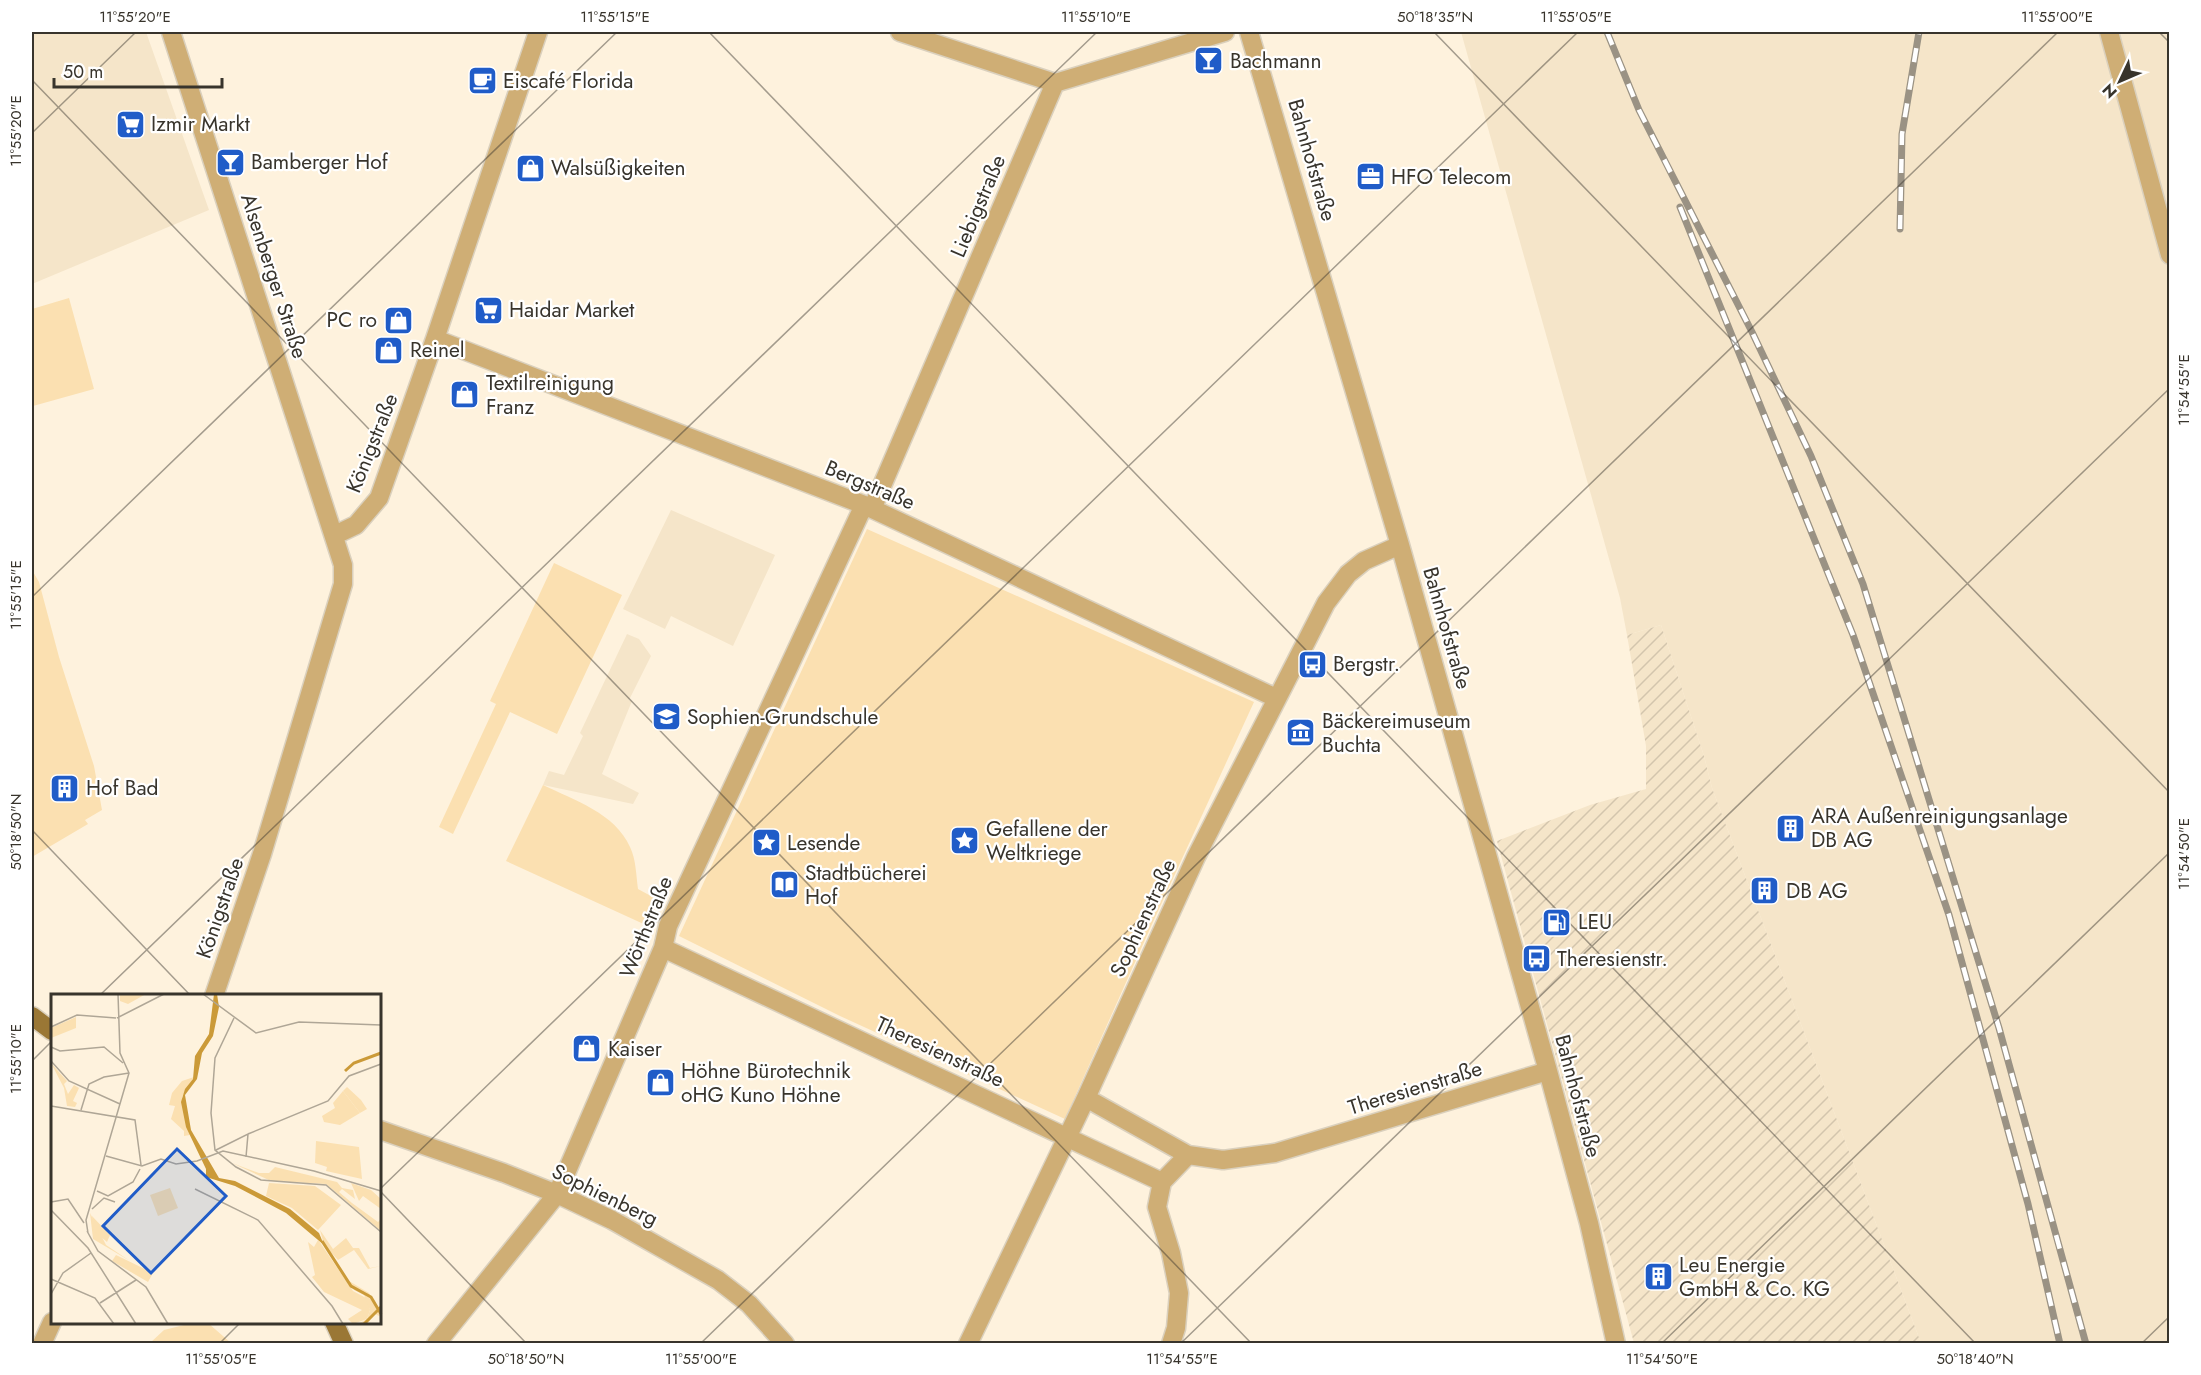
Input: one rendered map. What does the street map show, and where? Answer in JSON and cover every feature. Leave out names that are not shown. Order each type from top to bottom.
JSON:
[{"type":"main road","points":[[32,1016],[51,1030]]},
{"type":"main road","points":[[334,1324],[344,1344]]},
{"type":"street","name":"Alsenberger Straße","points":[[171,32],[335,535]]},
{"type":"street","name":"Königstraße","points":[[215,994],[262,854],[343,584],[343,565],[335,535],[356,525],[379,498],[538,32]]},
{"type":"street","points":[[900,32],[1055,83],[1225,32]]},
{"type":"street","name":"Bahnhofstraße","points":[[1249,32],[1400,544],[1548,1071],[1589,1223],[1616,1344]]},
{"type":"street","points":[[2109,32],[2169,255]]},
{"type":"street","name":"Liebigstraße","points":[[868,507],[1055,83]]},
{"type":"street","name":"Bergstraße","points":[[435,339],[868,507],[1276,698]]},
{"type":"street","name":"Wörthstraße","points":[[436,1344],[557,1194],[663,948],[668,926],[868,507]]},
{"type":"street","name":"Sophienstraße","points":[[968,1344],[1086,1098],[1196,857],[1326,603],[1348,574],[1364,561],[1400,544]]},
{"type":"street","name":"Theresienstraße","points":[[663,948],[1162,1182]]},
{"type":"street","name":"Theresienstraße","points":[[1086,1098],[1188,1155],[1223,1160],[1275,1154],[1548,1071]]},
{"type":"street","name":"Sophienberg","points":[[381,1131],[504,1173],[557,1194],[612,1220],[718,1280],[749,1304],[785,1344]]},
{"type":"street","points":[[1171,1344],[1176,1328],[1179,1293],[1171,1253],[1157,1207],[1162,1182],[1188,1155]]},
{"type":"street","points":[[42,1344],[51,1324]]},
{"type":"shaded area","points":[[32,32],[146,32],[209,210],[32,284]]},
{"type":"shaded area","points":[[1461,32],[2169,32],[2169,1343],[1921,1343],[1712,788],[1704,756],[1661,625],[1627,635],[1620,598]]},
{"type":"shaded area","points":[[69,298],[94,389],[33,406],[32,309]]},
{"type":"shaded area","points":[[671,510],[775,555],[733,646],[671,616],[665,629],[623,609]]},
{"type":"shaded area","points":[[867,529],[1254,702],[1065,1119],[840,1016],[679,936]]},
{"type":"shaded area","points":[[554,563],[622,595],[557,734],[510,712],[453,834],[439,827],[496,704],[490,701]]},
{"type":"shaded area","points":[[32,570],[39,582],[59,657],[94,766],[102,810],[85,820],[88,824],[32,857]]},
{"type":"shaded area","points":[[1661,625],[1704,756],[1712,788],[1921,1343],[1634,1343],[1497,841],[1590,805],[1646,789],[1646,746],[1627,635]]},
{"type":"shaded area","points":[[627,634],[639,639],[651,656],[629,700],[632,701],[602,774],[639,793],[633,804],[543,785],[549,771],[564,775],[583,736],[580,733]]},
{"type":"shaded area","points":[[543,785],[604,816],[623,835],[634,857],[638,889],[660,901],[648,926],[506,861]]},
{"type":"shaded area","points":[[188,1324],[209,1324],[231,1343],[150,1343],[164,1330]]},
{"type":"railway","points":[[1607,32],[1639,110],[1752,332],[1811,456],[1863,584],[1999,1028],[2086,1344]]},
{"type":"railway","points":[[1900,229],[1902,134],[1919,32]]},
{"type":"railway","points":[[1680,207],[1853,635],[1949,915],[2028,1204],[2060,1344]]},
{"type":"place","name":"Bachmann","points":[[1209,61]]},
{"type":"place","name":"Eiscafé Florida","points":[[482,81]]},
{"type":"place","name":"Izmir Markt","points":[[130,124]]},
{"type":"place","name":"Bamberger Hof","points":[[230,162]]},
{"type":"place","name":"Walsüßigkeiten","points":[[530,168]]},
{"type":"place","name":"HFO Telecom","points":[[1370,177]]},
{"type":"place","name":"Haidar Market","points":[[488,310]]},
{"type":"place","name":"PC ro","points":[[398,320]]},
{"type":"place","name":"Reinel","points":[[389,350]]},
{"type":"place","name":"Textilreinigung Franz","points":[[465,395]]},
{"type":"place","name":"Bergstr.","points":[[1312,664]]},
{"type":"place","name":"Sophien-Grundschule","points":[[666,717]]},
{"type":"place","name":"Bäckereimuseum Buchta","points":[[1301,733]]},
{"type":"place","name":"Hof Bad","points":[[65,788]]},
{"type":"place","name":"ARA Außenreinigungsanlage DB AG","points":[[1790,828]]},
{"type":"place","name":"Gefallene der Weltkriege","points":[[965,841]]},
{"type":"place","name":"Lesende","points":[[766,843]]},
{"type":"place","name":"Stadtbücherei Hof","points":[[784,885]]},
{"type":"place","name":"DB AG","points":[[1765,891]]},
{"type":"place","name":"LEU","points":[[1557,922]]},
{"type":"place","name":"Theresienstr.","points":[[1536,959]]},
{"type":"place","name":"Kaiser","points":[[587,1049]]},
{"type":"place","name":"Höhne Bürotechnik oHG Kuno Höhne","points":[[660,1083]]},
{"type":"place","name":"Leu Energie GmbH & Co. KG","points":[[1658,1277]]}]
